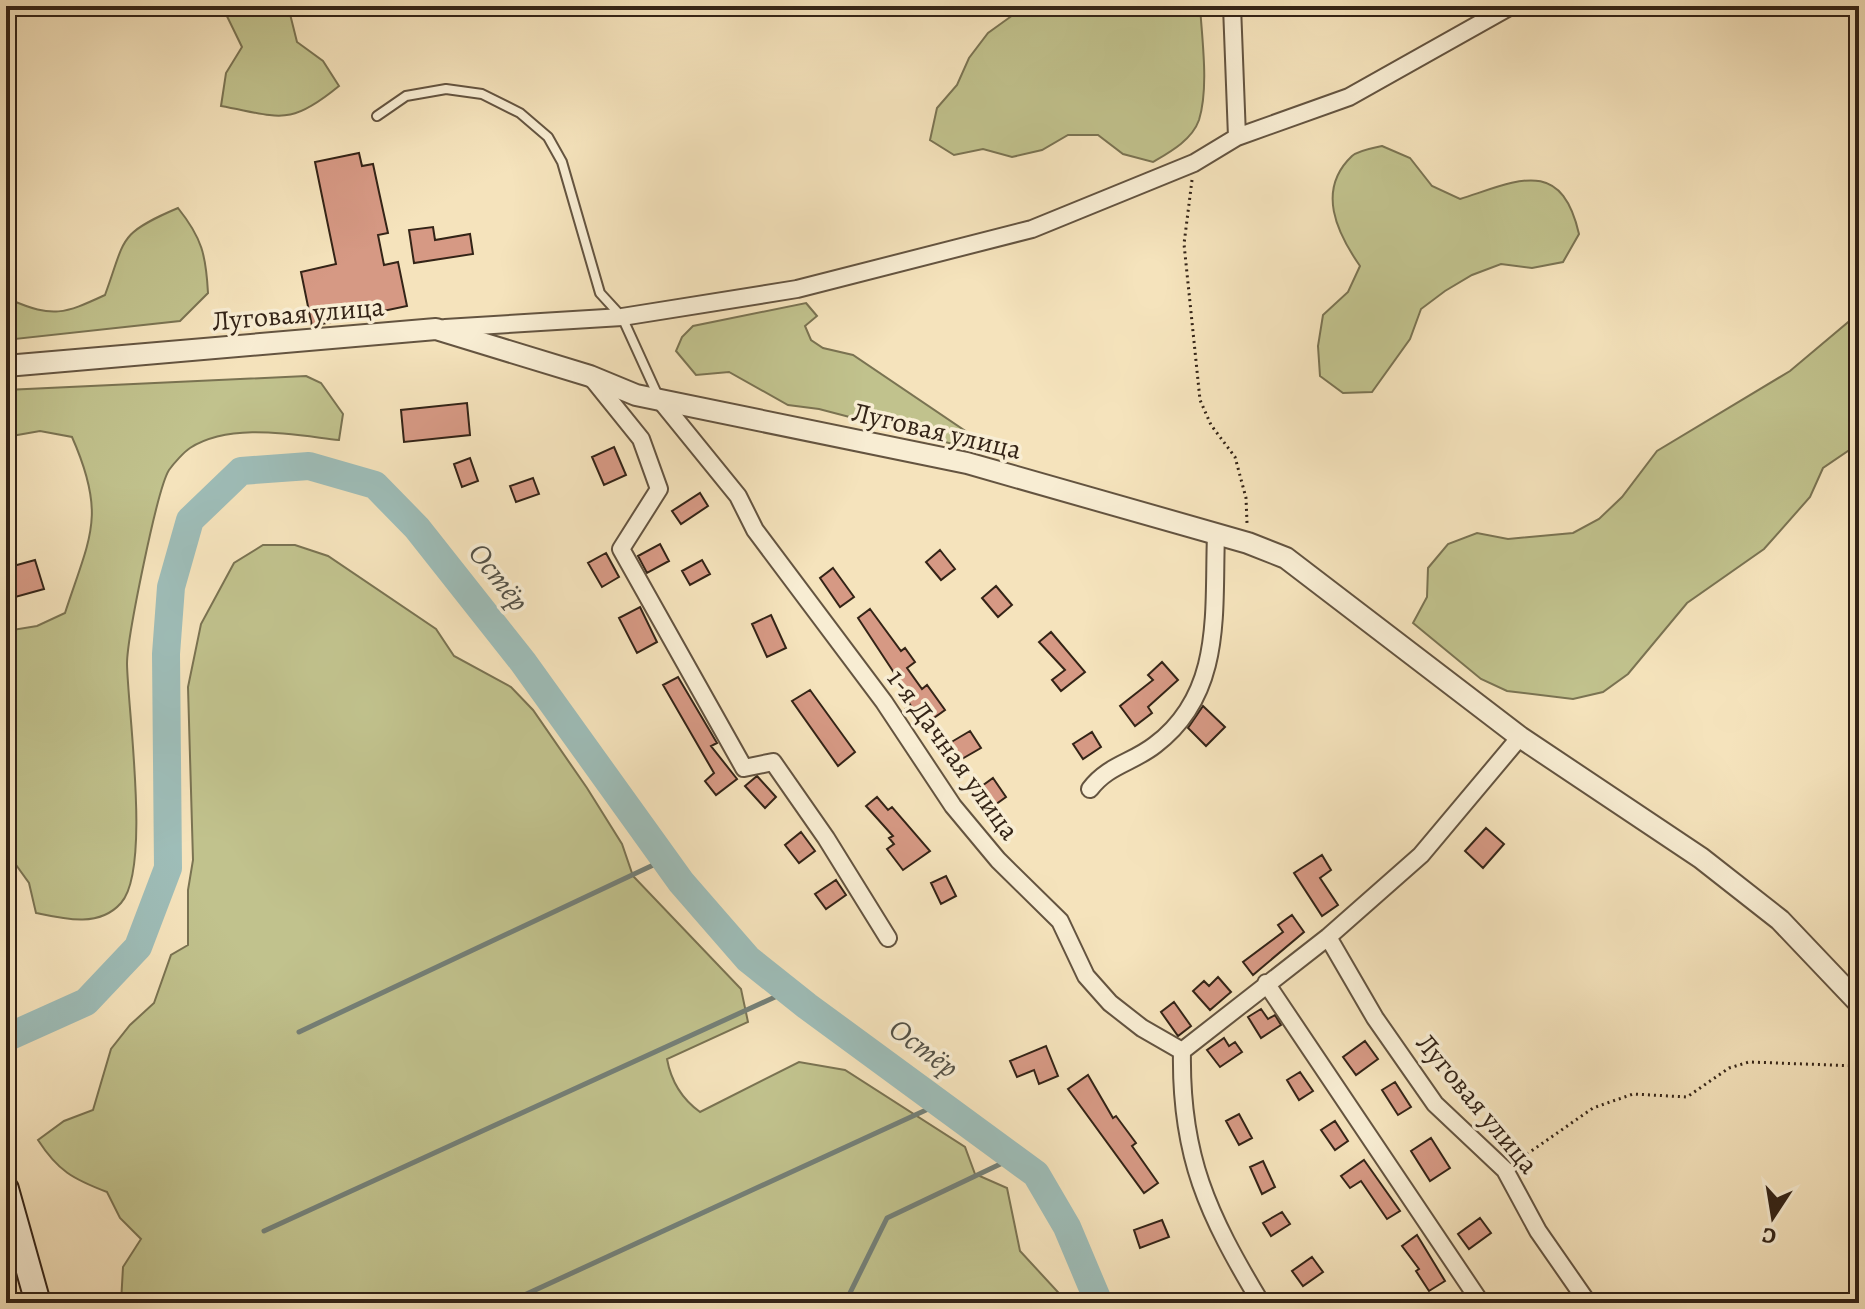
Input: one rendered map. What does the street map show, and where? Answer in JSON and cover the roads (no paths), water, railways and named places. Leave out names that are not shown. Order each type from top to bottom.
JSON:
[{"type":"main road","points":[[6,1189],[38,1303]]},
{"type":"street","points":[[1232,6],[1237,137]]},
{"type":"street","points":[[436,329],[622,317],[797,289],[1032,229],[1194,163],[1237,137],[1349,97],[1511,6]]},
{"type":"street","name":"Луговая улица","points":[[6,366],[436,329],[590,376],[636,395],[967,463],[1248,543],[1286,558],[1520,737],[1701,858],[1780,920],[1859,1003]]},
{"type":"street","points":[[590,376],[641,439],[659,489],[621,549],[744,768],[773,762],[826,838],[888,938]]},
{"type":"street","name":"1-я Дачная улица","points":[[660,400],[738,496],[755,530],[884,702],[953,806],[998,860],[1060,921],[1086,976],[1110,1003],[1182,1051]]},
{"type":"street","points":[[1090,789],[1102,773],[1155,745],[1199,692],[1211,660],[1216,535]]},
{"type":"street","points":[[1261,1303],[1218,1232],[1204,1199],[1181,1106],[1182,1051],[1328,937],[1421,855],[1520,737]]},
{"type":"street","name":"Луговая улица","points":[[1328,937],[1375,1018],[1435,1104],[1505,1170],[1538,1231],[1588,1303]]},
{"type":"street","points":[[1266,983],[1481,1303]]},
{"type":"lane","points":[[377,116],[406,96],[446,89],[482,94],[520,113],[548,137],[562,162],[600,293],[622,317],[660,400]]},
{"type":"waterway","name":"Остёр","points":[[6,1038],[86,1002],[138,947],[168,868],[166,654],[171,587],[190,520],[241,471],[309,466],[375,485],[417,528],[523,662],[681,882],[748,959],[1036,1174],[1067,1227],[1099,1303]]},
{"type":"waterway","points":[[299,1032],[666,859]]},
{"type":"waterway","points":[[264,1231],[788,991]]},
{"type":"waterway","points":[[507,1303],[939,1104]]},
{"type":"waterway","points":[[845,1303],[887,1218],[1013,1158]]}]
